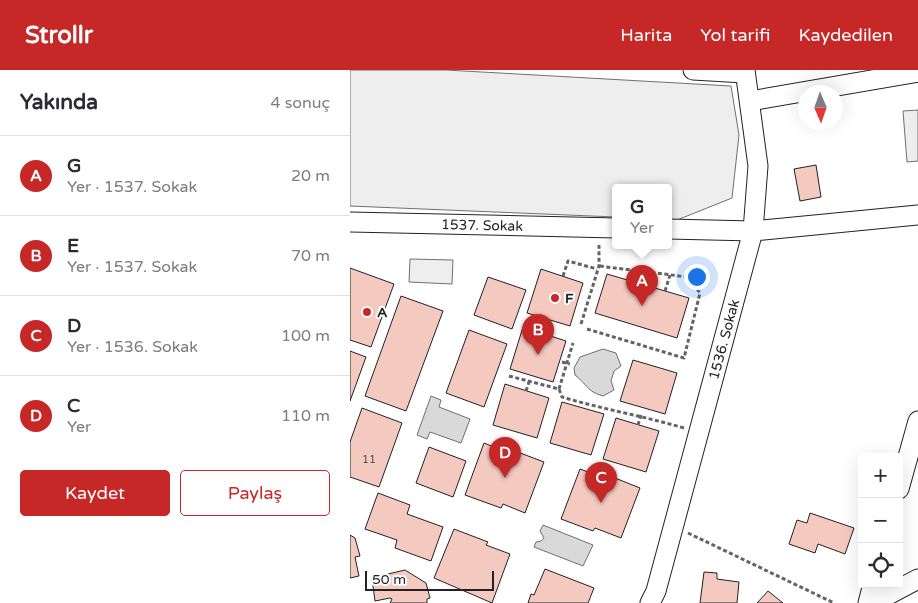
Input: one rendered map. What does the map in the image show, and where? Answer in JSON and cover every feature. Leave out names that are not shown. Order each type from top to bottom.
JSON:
[{"type":"street","points":[[693,70],[745,72]]},
{"type":"street","name":"1536. Sokak","points":[[650,603],[656,591],[674,526],[753,230],[758,166],[745,72]]},
{"type":"street","points":[[750,101],[908,72]]},
{"type":"street","points":[[672,229],[753,230],[918,215]]},
{"type":"street","name":"1537. Sokak","points":[[350,222],[612,228]]},
{"type":"street","points":[[903,474],[918,421]]},
{"type":"street","points":[[873,603],[918,579]]},
{"type":"street","points":[[868,603],[872,588]]},
{"type":"path","points":[[563,276],[568,261],[598,269]]},
{"type":"path","points":[[581,324],[599,266],[688,277],[700,294],[684,358],[587,329]]},
{"type":"path","points":[[629,280],[632,270]]},
{"type":"path","points":[[665,291],[670,275]]},
{"type":"path","points":[[573,343],[569,364],[559,390],[562,397],[582,406],[641,415],[699,432]]},
{"type":"path","points":[[562,362],[569,364]]},
{"type":"path","points":[[509,376],[559,390]]},
{"type":"path","points":[[526,391],[529,382]]},
{"type":"path","points":[[638,425],[641,415]]},
{"type":"path","points":[[674,526],[834,603]]},
{"type":"shaded area","points":[[350,70],[446,70],[731,86],[739,135],[732,198],[677,220],[672,219],[672,184],[612,184],[612,217],[350,206]]},
{"type":"shaded area","points":[[918,110],[918,161],[907,162],[903,111]]},
{"type":"shaded area","points":[[410,259],[453,260],[452,284],[409,282]]},
{"type":"shaded area","points":[[603,349],[616,353],[621,366],[614,371],[611,381],[614,390],[603,396],[593,392],[579,379],[575,375],[574,368],[580,357]]},
{"type":"shaded area","points":[[431,396],[441,400],[439,407],[470,419],[461,443],[430,432],[427,439],[417,435]]},
{"type":"shaded area","points":[[543,525],[593,545],[583,566],[534,547],[536,542],[544,538],[540,531]]},
{"type":"building","points":[[816,165],[821,197],[800,201],[794,169]]},
{"type":"building","name":"A","points":[[350,268],[394,284],[371,347],[350,340]]},
{"type":"building","name":"F","points":[[541,269],[583,283],[570,326],[527,313]]},
{"type":"building","points":[[607,274],[689,298],[677,338],[595,313]]},
{"type":"building","points":[[488,277],[526,290],[512,329],[474,315]]},
{"type":"building","points":[[401,296],[443,311],[406,411],[365,396]]},
{"type":"building","points":[[523,327],[566,341],[553,382],[510,369]]},
{"type":"building","points":[[469,330],[507,344],[484,407],[446,393]]},
{"type":"building","points":[[350,351],[366,357],[350,401]]},
{"type":"building","points":[[633,360],[677,373],[665,414],[620,401]]},
{"type":"building","points":[[505,384],[549,398],[537,438],[493,425]]},
{"type":"building","points":[[562,402],[604,414],[591,455],[550,443]]},
{"type":"building","points":[[362,408],[402,423],[379,487],[350,477],[350,442]]},
{"type":"building","points":[[616,418],[659,431],[646,472],[603,459]]},
{"type":"building","points":[[484,443],[506,452],[507,448],[544,462],[525,513],[503,504],[501,508],[465,495]]},
{"type":"building","points":[[429,447],[466,461],[453,497],[416,483]]},
{"type":"building","points":[[580,469],[599,476],[600,472],[640,488],[621,538],[595,528],[593,531],[561,519]]},
{"type":"building","points":[[378,493],[410,505],[407,514],[443,527],[431,561],[395,548],[397,540],[365,529]]},
{"type":"building","points":[[810,513],[854,528],[845,554],[818,544],[815,553],[789,544],[797,520],[807,523]]},
{"type":"building","points":[[454,529],[488,542],[486,545],[510,554],[492,603],[434,578]]},
{"type":"building","points":[[350,535],[355,538],[360,556],[355,557],[359,576],[350,578]]},
{"type":"building","points":[[545,569],[594,588],[588,603],[528,603],[531,594],[534,595]]},
{"type":"building","points":[[405,570],[426,583],[430,598],[427,599],[427,603],[390,603],[392,599],[390,598],[375,601],[372,579],[389,577],[388,574]]},
{"type":"building","points":[[704,572],[717,573],[717,579],[739,582],[737,603],[700,603]]},
{"type":"building","points":[[768,591],[783,603],[757,603]]},
{"type":"place","name":"F","points":[[555,298]]},
{"type":"place","name":"G","points":[[642,306]]},
{"type":"place","name":"A","points":[[367,312]]},
{"type":"place","name":"E","points":[[538,355]]},
{"type":"place","name":"C","points":[[505,478]]},
{"type":"place","name":"D","points":[[601,503]]}]
